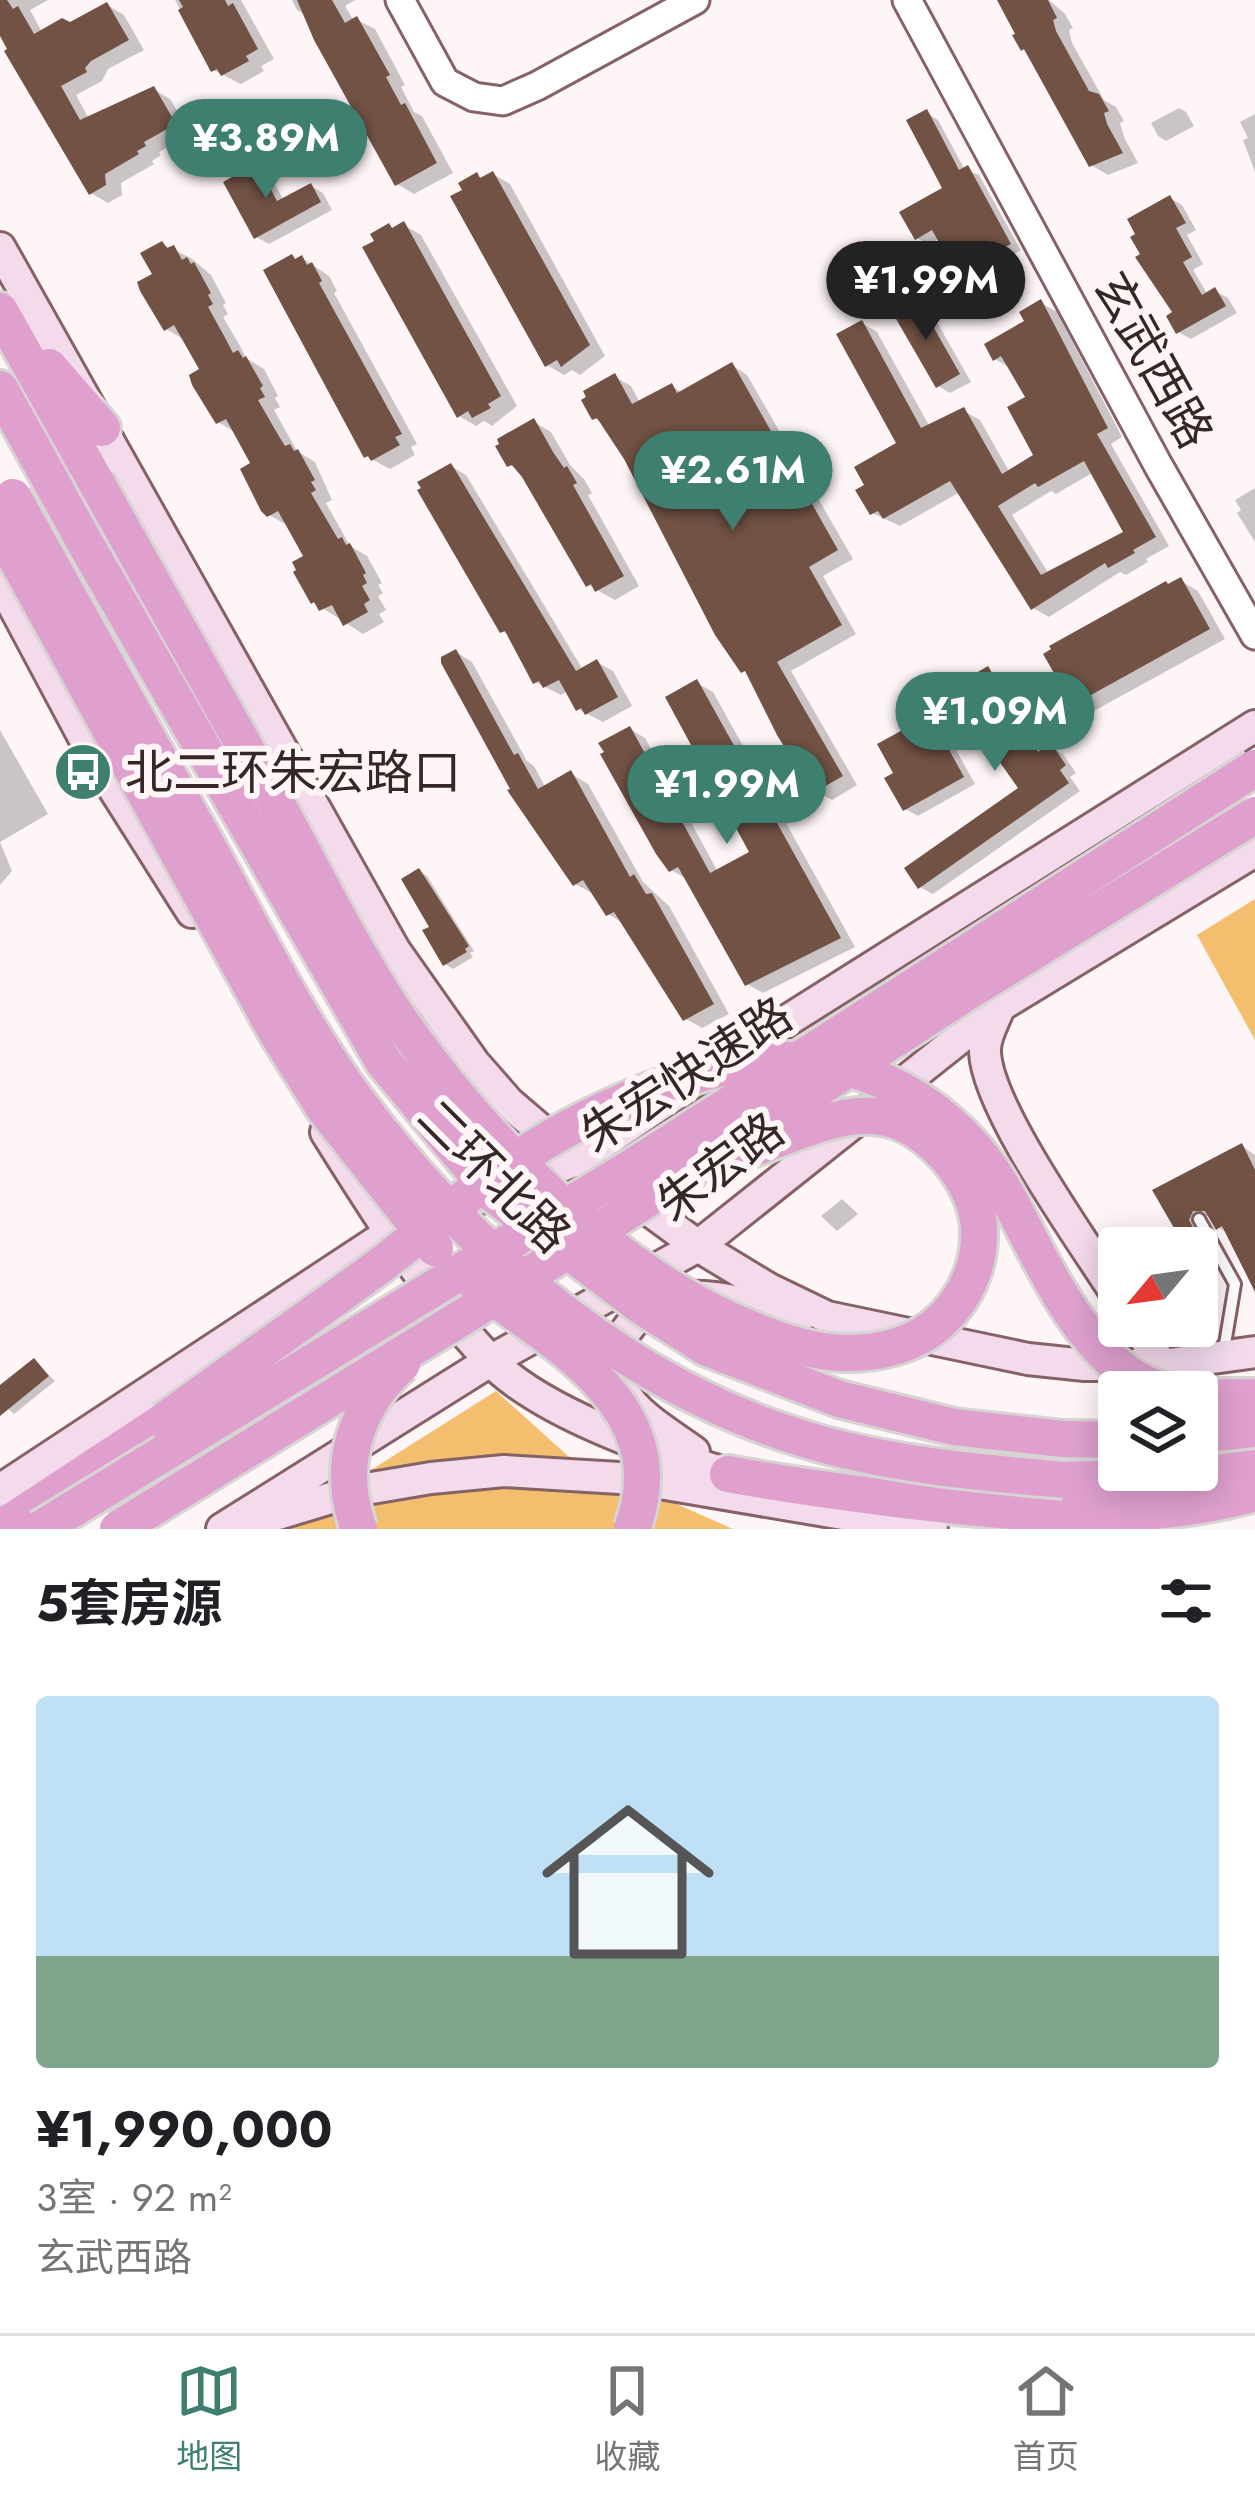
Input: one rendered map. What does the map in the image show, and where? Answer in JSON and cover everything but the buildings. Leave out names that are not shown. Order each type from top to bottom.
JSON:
[{"type":"highway","points":[[3,314],[102,428]]},
{"type":"highway","points":[[3,314],[389,1004],[484,1129],[613,1249],[696,1305],[783,1344],[815,1352],[879,1352],[908,1343],[935,1328],[970,1283],[977,1257],[978,1211],[948,1158],[907,1127],[879,1116],[851,1114],[704,1165]]},
{"type":"highway","name":"二环北路","points":[[0,388],[383,1061],[494,1194],[641,1306],[707,1348],[839,1399],[954,1427],[1098,1440]]},
{"type":"highway","points":[[4,499],[228,947],[324,1108],[432,1245],[575,1358],[625,1414],[641,1458],[640,1503],[632,1529]]},
{"type":"highway","name":"二环北路","points":[[4,499],[302,1016],[389,1142],[458,1219],[529,1283],[654,1372],[751,1420],[896,1464],[1064,1480],[1191,1476],[1255,1468]]},
{"type":"highway","name":"朱宏快速路","points":[[40,1529],[632,1167],[1255,768]]},
{"type":"highway","name":"朱宏快速路","points":[[118,1529],[1255,815]]},
{"type":"highway","points":[[0,1529],[164,1421],[534,1148],[668,1087],[767,1060],[806,1061],[857,1072],[913,1096],[940,1114],[978,1152],[999,1182],[1065,1304],[1096,1344],[1128,1371]]},
{"type":"highway","points":[[359,1529],[348,1464],[362,1414],[391,1374],[450,1323]]},
{"type":"highway","points":[[1218,1397],[1255,1397]]},
{"type":"highway","points":[[1218,1433],[1255,1429]]},
{"type":"highway","points":[[728,1474],[857,1494],[1039,1513],[1126,1515],[1219,1504],[1255,1493]]},
{"type":"main road","points":[[0,248],[395,951],[474,1063],[509,1103],[698,1246],[826,1317]]},
{"type":"main road","points":[[0,580],[97,762],[390,1233],[490,1361],[566,1410],[728,1474]]},
{"type":"main road","points":[[0,1490],[390,1233],[578,1159],[747,1046],[1255,726]]},
{"type":"main road","name":"朱宏路","points":[[226,1529],[490,1361],[698,1246],[1000,1006],[1255,851]]},
{"type":"main road","points":[[1000,1006],[984,1045],[988,1077],[1022,1143],[1098,1264]]},
{"type":"main road","points":[[857,1494],[788,1506],[728,1474],[661,1428],[621,1388],[616,1367],[620,1338],[628,1325],[656,1304],[704,1298],[1116,1371]]},
{"type":"main road","points":[[1188,1371],[1255,1352]]},
{"type":"main road","points":[[226,1529],[354,1491],[504,1471],[636,1480],[932,1529]]},
{"type":"street","points":[[400,0],[445,82],[473,98],[503,100],[695,0]]},
{"type":"street","name":"玄武西路","points":[[907,0],[1255,635]]},
{"type":"lane","points":[[1199,1219],[1234,1285],[1223,1358]]},
{"type":"shaded area","points":[[1255,899],[1255,1040],[1197,935]]},
{"type":"shaded area","points":[[496,1391],[568,1456],[733,1529],[278,1529]]},
{"type":"place","name":"北二环朱宏路口","points":[[83,772]]}]
